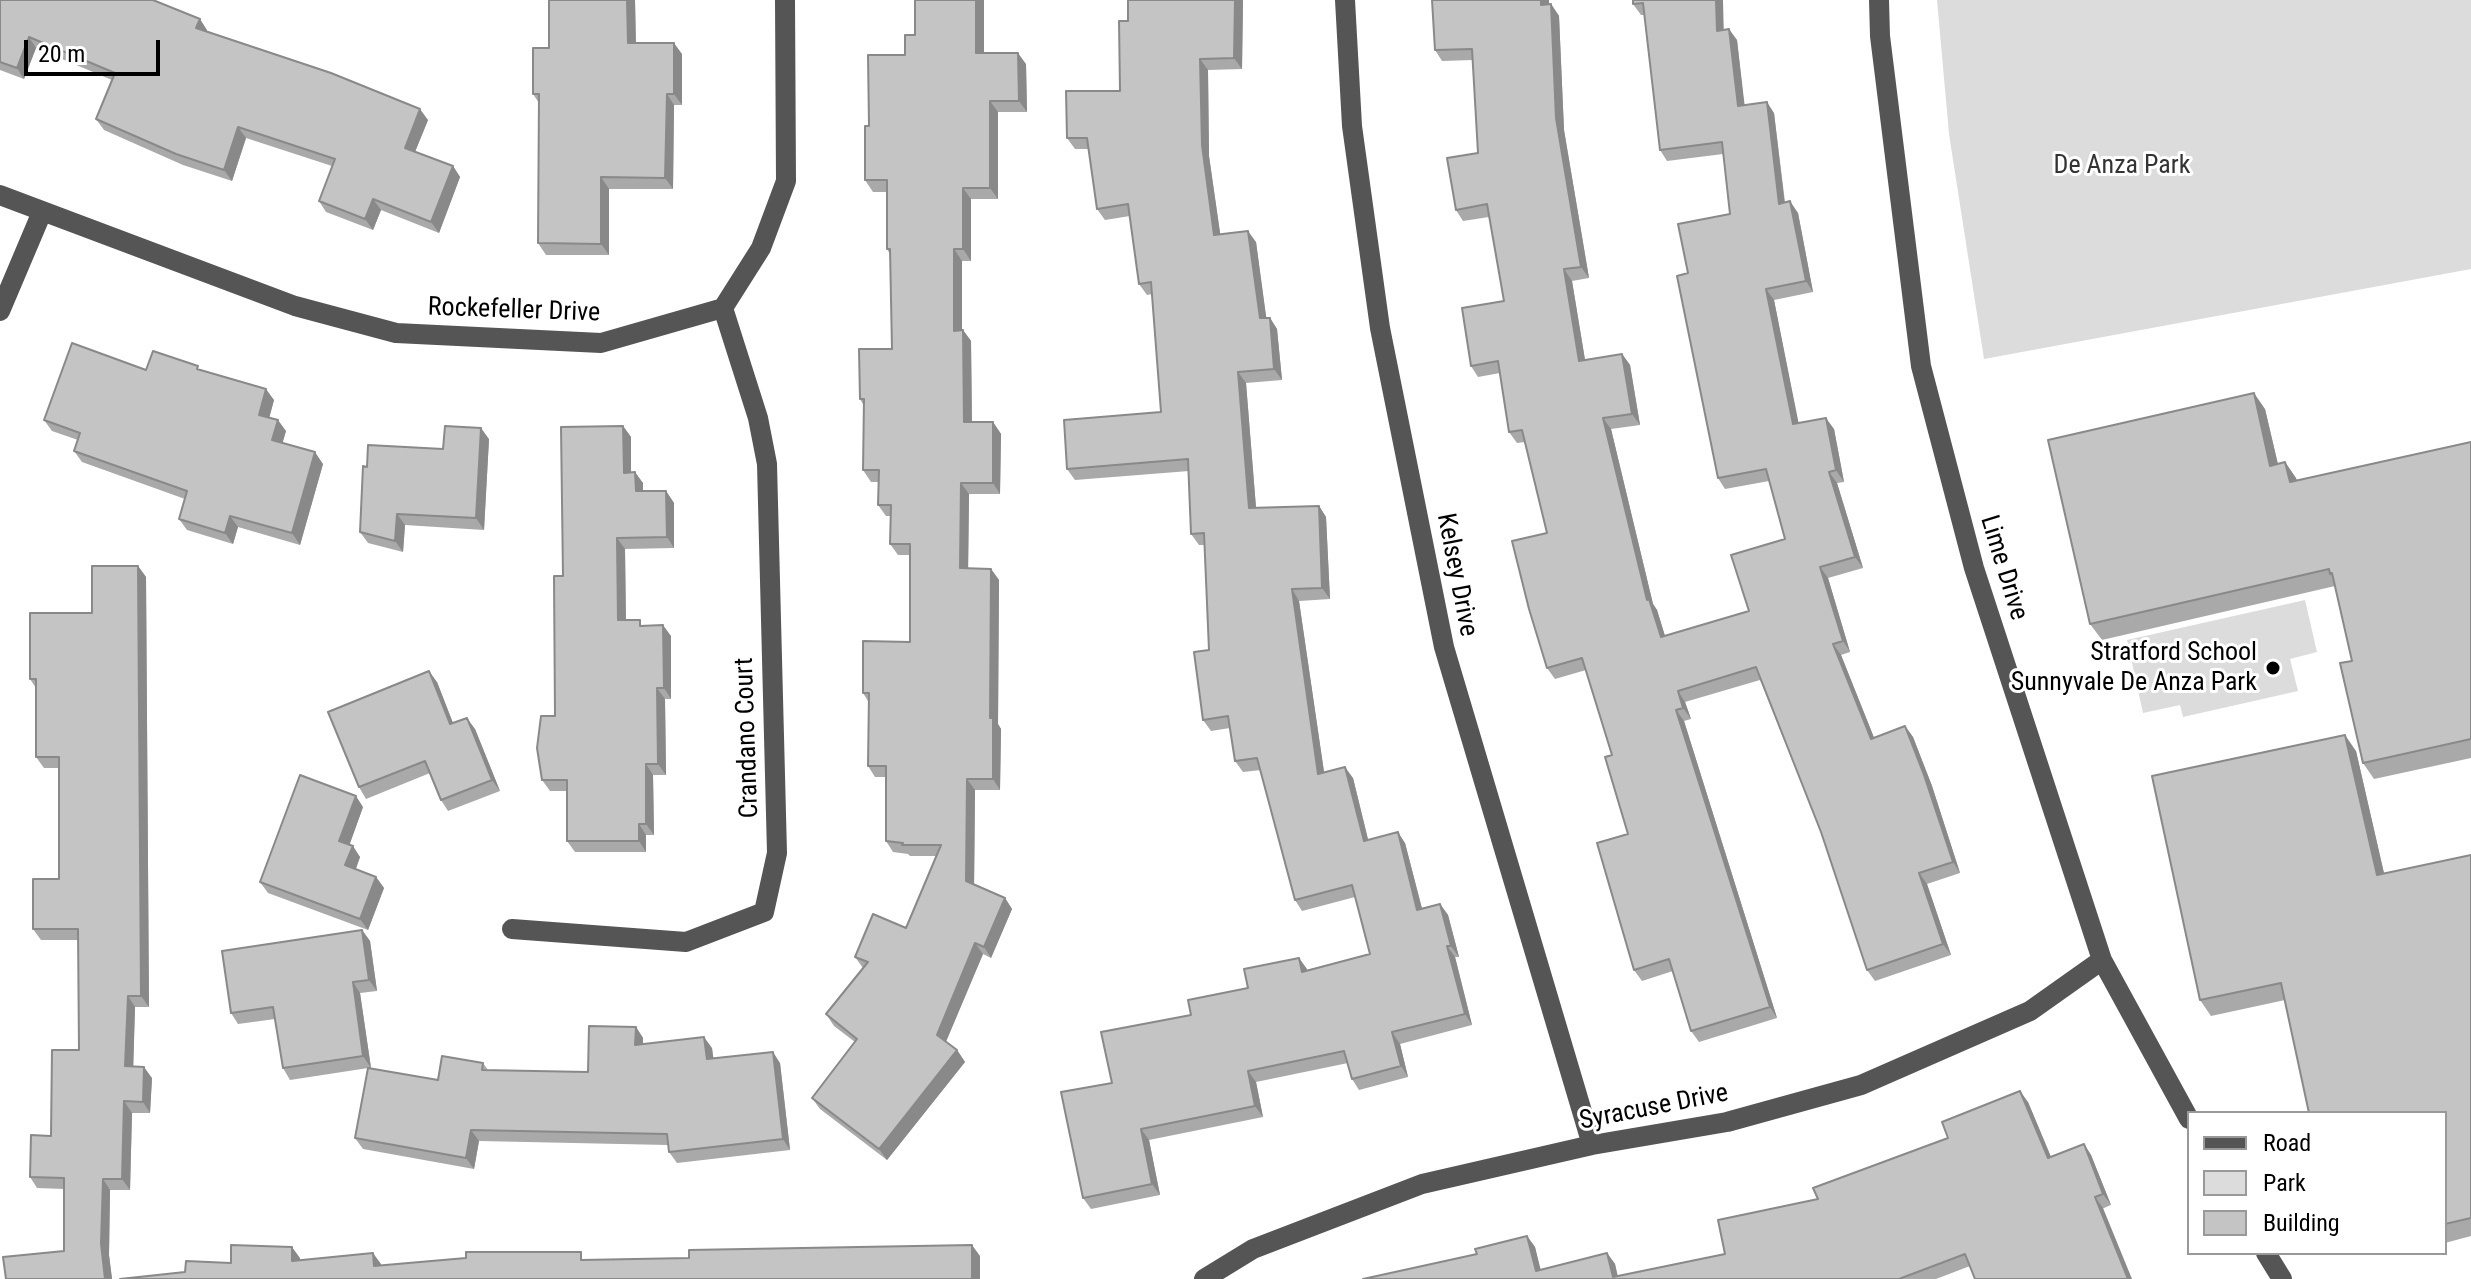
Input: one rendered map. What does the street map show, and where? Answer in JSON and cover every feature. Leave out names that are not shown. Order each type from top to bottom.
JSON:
[{"type":"street","points":[[723,308],[761,248],[786,181],[785,0]]},
{"type":"street","name":"Kelsey Drive","points":[[1345,0],[1352,126],[1380,328],[1444,647],[1592,1145]]},
{"type":"street","name":"Lime Drive","points":[[1879,0],[1882,52],[1921,366],[1974,568],[2102,960],[2187,1115]]},
{"type":"street","name":"Rockefeller Drive","points":[[0,195],[295,306],[396,333],[601,343],[723,308]]},
{"type":"street","points":[[0,311],[42,212]]},
{"type":"street","name":"Crandano Court","points":[[512,929],[686,942],[764,912],[777,853],[767,464],[758,418],[723,308]]},
{"type":"street","name":"Syracuse Drive","points":[[1204,1279],[1253,1249],[1422,1184],[1592,1145],[1727,1122],[1861,1085],[2030,1011],[2102,960]]},
{"type":"street","points":[[2267,1255],[2282,1279]]},
{"type":"green space","name":"De Anza Park","points":[[1937,0],[2471,0],[2471,269],[1984,359],[1949,134]]},
{"type":"green space","points":[[2305,600],[2317,652],[2290,659],[2298,691],[2183,717],[2180,705],[2143,713],[2127,640]]},
{"type":"building","points":[[0,0],[153,0],[200,19],[196,28],[331,73],[420,109],[405,148],[453,166],[431,222],[373,199],[365,219],[319,201],[335,159],[238,127],[224,170],[176,154],[96,119],[115,73],[29,37],[17,68],[0,62]]},
{"type":"building","points":[[549,0],[627,0],[628,43],[674,43],[674,94],[667,94],[665,178],[601,177],[601,244],[538,243],[539,94],[533,94],[533,48],[549,48]]},
{"type":"building","points":[[915,0],[976,0],[976,53],[1018,53],[1019,101],[990,101],[990,188],[963,188],[963,249],[954,249],[954,331],[963,330],[964,422],[993,422],[993,483],[961,483],[960,568],[991,569],[990,718],[993,718],[993,779],[967,779],[966,881],[1005,898],[984,947],[975,943],[937,1035],[957,1050],[879,1149],[812,1098],[857,1039],[826,1014],[868,962],[855,957],[873,914],[906,928],[941,845],[902,845],[886,841],[886,766],[868,766],[869,693],[863,693],[863,641],[910,642],[910,544],[890,544],[891,505],[878,505],[879,470],[863,470],[864,399],[860,399],[859,349],[892,349],[887,180],[865,180],[865,126],[869,126],[868,55],[905,55],[905,35],[915,35]]},
{"type":"building","points":[[1128,0],[1235,0],[1234,58],[1200,59],[1202,145],[1214,235],[1248,231],[1260,318],[1270,318],[1274,369],[1238,372],[1249,508],[1319,506],[1322,588],[1292,589],[1318,774],[1345,767],[1364,841],[1398,832],[1417,910],[1440,904],[1451,946],[1447,946],[1465,1014],[1392,1032],[1401,1066],[1352,1079],[1344,1051],[1248,1071],[1255,1106],[1141,1129],[1152,1184],[1083,1198],[1061,1092],[1112,1083],[1101,1032],[1191,1015],[1188,1000],[1248,988],[1244,969],[1299,958],[1302,972],[1370,954],[1352,885],[1295,900],[1257,758],[1235,761],[1228,716],[1203,720],[1194,652],[1209,650],[1204,533],[1191,534],[1188,459],[1067,469],[1064,420],[1161,412],[1151,282],[1139,284],[1128,204],[1097,209],[1087,138],[1067,138],[1066,91],[1120,91],[1119,21],[1128,21]]},
{"type":"building","points":[[1432,0],[1541,0],[1541,5],[1551,4],[1556,118],[1581,267],[1564,269],[1579,361],[1622,354],[1632,414],[1603,418],[1647,600],[1661,637],[1749,611],[1731,555],[1785,539],[1766,469],[1718,478],[1677,276],[1688,273],[1678,224],[1730,214],[1722,142],[1660,150],[1643,3],[1633,4],[1633,0],[1716,0],[1717,31],[1729,29],[1738,106],[1767,102],[1779,204],[1790,201],[1806,281],[1766,289],[1793,424],[1826,418],[1836,470],[1829,472],[1855,557],[1820,567],[1843,641],[1833,644],[1871,739],[1905,726],[1924,775],[1953,862],[1919,873],[1943,944],[1867,970],[1821,832],[1756,667],[1678,691],[1683,708],[1676,710],[1770,1007],[1691,1031],[1669,959],[1634,970],[1597,843],[1628,834],[1605,757],[1612,755],[1582,658],[1547,668],[1512,541],[1547,533],[1522,430],[1509,432],[1498,361],[1471,366],[1462,308],[1504,301],[1487,204],[1456,210],[1447,158],[1478,153],[1472,49],[1435,50]]},
{"type":"building","points":[[72,343],[146,370],[153,351],[198,366],[197,369],[266,389],[259,415],[278,420],[272,440],[315,452],[292,533],[230,516],[225,533],[179,519],[187,491],[74,451],[80,433],[44,420]]},
{"type":"building","points":[[2254,393],[2270,466],[2285,462],[2290,482],[2471,442],[2471,739],[2363,763],[2340,663],[2352,661],[2329,569],[2090,624],[2048,440]]},
{"type":"building","points":[[445,426],[481,428],[476,518],[397,514],[395,541],[360,532],[363,466],[367,467],[368,445],[443,449]]},
{"type":"building","points":[[623,426],[624,473],[635,472],[636,491],[666,491],[667,537],[617,538],[618,620],[640,620],[640,626],[663,625],[664,688],[657,688],[658,764],[646,764],[646,824],[639,824],[639,841],[567,841],[567,780],[542,780],[537,748],[541,716],[555,716],[554,576],[563,576],[561,427]]},
{"type":"building","points":[[92,566],[138,566],[141,996],[128,996],[125,1066],[144,1067],[143,1102],[124,1101],[122,1179],[103,1179],[101,1244],[105,1279],[6,1279],[3,1257],[64,1251],[64,1178],[30,1177],[31,1135],[51,1136],[52,1050],[79,1050],[78,929],[33,929],[33,879],[59,879],[59,757],[36,757],[36,679],[30,679],[30,613],[92,613]]},
{"type":"building","points":[[429,671],[450,724],[467,718],[492,780],[441,800],[425,761],[359,787],[328,712]]},
{"type":"building","points":[[2345,735],[2377,875],[2471,855],[2471,1218],[2447,1224],[2447,1111],[2309,1111],[2281,983],[2200,1000],[2152,776]]},
{"type":"building","points":[[300,775],[356,796],[339,841],[353,846],[345,865],[376,877],[360,919],[260,882]]},
{"type":"building","points":[[362,930],[369,980],[353,982],[363,1056],[283,1068],[273,1007],[231,1013],[222,951]]},
{"type":"building","points":[[589,1026],[636,1027],[635,1045],[704,1037],[707,1059],[773,1052],[783,1139],[669,1152],[667,1134],[471,1130],[466,1158],[355,1138],[368,1068],[438,1080],[442,1056],[483,1063],[482,1070],[588,1072]]},
{"type":"building","points":[[2020,1091],[2048,1158],[2084,1144],[2103,1194],[2095,1197],[2128,1279],[1975,1279],[1965,1254],[1899,1279],[1363,1279],[1477,1254],[1475,1249],[1527,1236],[1536,1271],[1607,1253],[1613,1277],[1725,1254],[1718,1220],[1818,1199],[1813,1188],[1948,1138],[1942,1122]]},
{"type":"building","points":[[231,1245],[292,1247],[292,1261],[373,1253],[374,1266],[466,1258],[466,1252],[581,1252],[581,1260],[689,1258],[689,1250],[972,1245],[972,1279],[120,1279],[185,1272],[186,1261],[231,1263]]},
{"type":"place","name":"Stratford School Sunnyvale De Anza Park","points":[[2273,668]]}]
